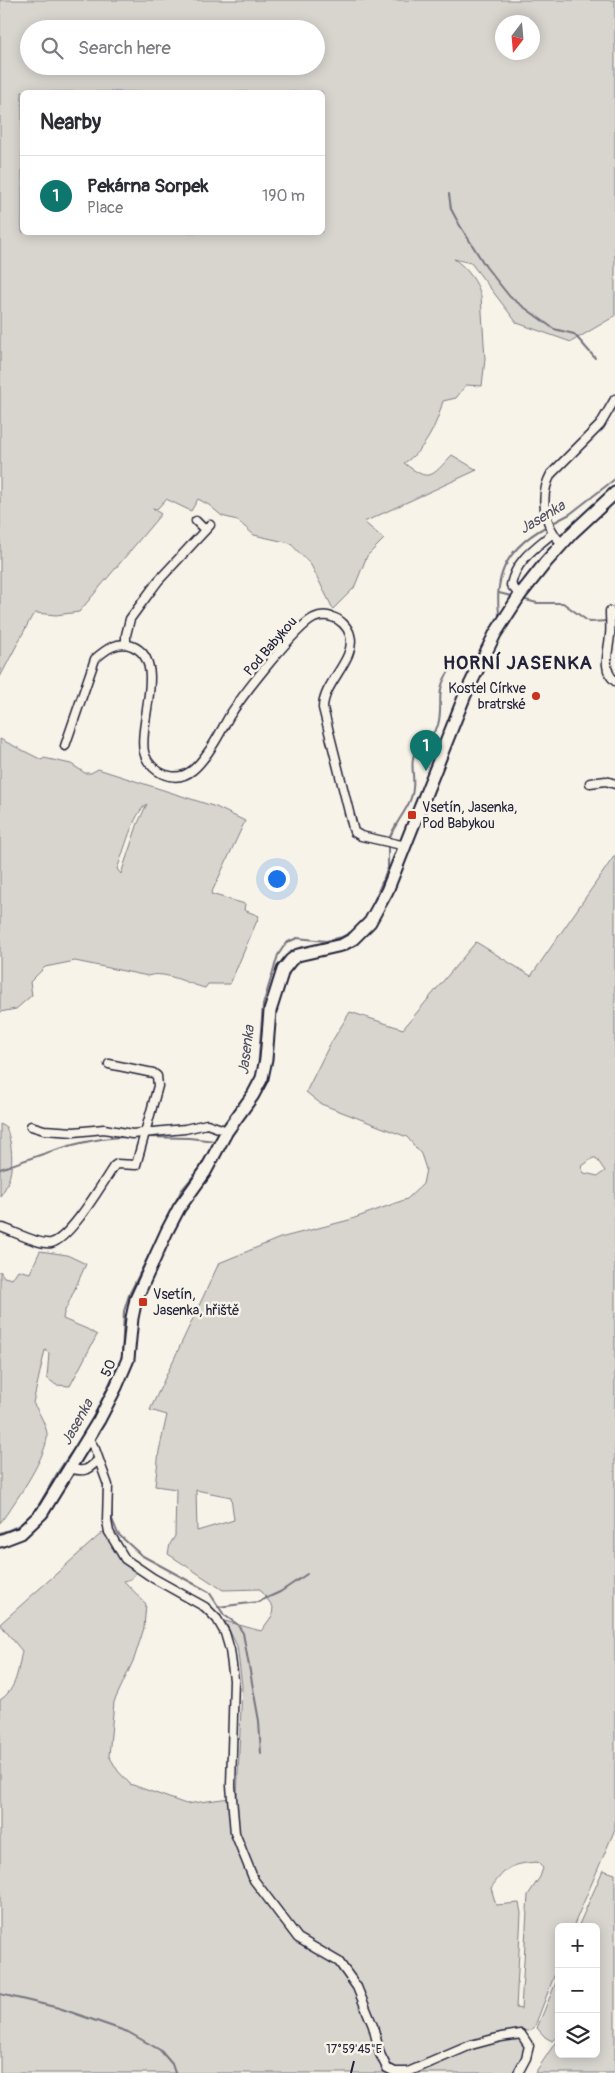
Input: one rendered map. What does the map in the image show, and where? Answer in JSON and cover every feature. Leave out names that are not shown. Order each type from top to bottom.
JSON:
[{"type":"street","points":[[562,544],[554,533],[545,510],[547,483],[551,474],[600,425],[615,399]]},
{"type":"street","name":"50","points":[[0,1541],[21,1533],[32,1524],[53,1497],[88,1438],[123,1371],[129,1354],[136,1299],[172,1220],[205,1172],[223,1130],[253,1095],[262,1078],[266,1059],[270,1011],[283,970],[291,960],[298,956],[342,945],[362,932],[379,908],[401,844],[477,668],[495,634],[519,597],[562,544],[615,493]]},
{"type":"street","points":[[65,746],[95,659],[106,650],[117,645],[126,644],[130,619],[158,581],[207,528],[196,522]]},
{"type":"street","points":[[519,597],[511,585],[519,564],[525,556],[554,533]]},
{"type":"street","points":[[610,611],[610,634],[606,663],[610,677],[615,681]]},
{"type":"street","name":"Pod Babykou","points":[[126,644],[140,650],[149,662],[150,678],[144,733],[144,752],[155,770],[171,777],[181,776],[193,771],[210,750],[230,714],[302,627],[315,617],[321,615],[336,617],[350,634],[349,652],[322,700],[324,718],[345,791],[353,830],[358,835],[401,844]]},
{"type":"street","points":[[590,783],[606,781],[615,784]]},
{"type":"street","points":[[3,1228],[42,1243],[52,1243],[64,1236],[92,1200],[114,1166],[118,1164],[136,1165],[158,1086],[157,1076],[153,1073],[109,1064]]},
{"type":"street","points":[[31,1126],[44,1130],[74,1132],[104,1129],[143,1138],[207,1124],[223,1130]]},
{"type":"street","points":[[88,1438],[108,1485],[107,1521],[109,1532],[125,1559],[153,1578],[205,1607],[217,1619],[225,1633],[230,1650],[234,1680],[231,1786],[235,1833],[254,1880],[298,1938],[339,1962],[353,1981],[373,2026],[380,2054],[387,2068],[395,2072],[408,2072],[471,2045],[521,2034],[529,2046],[526,2058],[518,2073]]},
{"type":"street","points":[[69,1468],[80,1472],[86,1471],[98,1460]]},
{"type":"shaded area","points":[[0,0],[615,0],[615,316],[571,342],[517,323],[471,263],[454,259],[471,275],[481,296],[485,359],[482,386],[466,385],[456,398],[443,401],[437,419],[424,444],[404,463],[420,473],[430,475],[452,455],[477,470],[364,522],[384,539],[367,556],[354,588],[333,609],[311,565],[290,543],[254,535],[237,520],[222,516],[198,499],[191,511],[166,499],[157,509],[152,508],[161,514],[79,612],[56,615],[36,613],[32,616],[0,677]]},
{"type":"shaded area","points":[[0,739],[42,760],[44,758],[71,764],[85,773],[91,773],[98,769],[216,807],[245,821],[211,894],[245,904],[244,910],[259,916],[230,984],[208,984],[205,988],[169,976],[148,976],[75,961],[45,967],[30,982],[32,995],[16,1009],[0,1012]],"holes":[[[147,804],[138,823],[121,874],[117,869],[129,834],[137,816]]]},
{"type":"shaded area","points":[[615,855],[615,1829],[575,1923],[555,1923],[555,1974],[535,2026],[529,2031],[512,2031],[507,2034],[519,2037],[525,2046],[523,2055],[515,2073],[0,2073],[0,1700],[6,1695],[13,1684],[18,1672],[22,1651],[0,1624],[103,1532],[118,1550],[138,1567],[131,1579],[124,1581],[146,1604],[144,1628],[134,1659],[114,1702],[109,1756],[118,1771],[130,1784],[186,1804],[237,1797],[242,1686],[237,1646],[225,1621],[261,1631],[272,1616],[273,1607],[260,1589],[223,1590],[168,1554],[170,1544],[175,1536],[176,1489],[155,1486],[159,1451],[167,1415],[150,1410],[219,1263],[280,1238],[349,1220],[407,1199],[423,1184],[426,1169],[421,1154],[407,1137],[321,1104],[306,1092],[329,1046],[350,1012],[403,1029],[476,942],[531,976]],"holes":[[[593,1158],[596,1158],[605,1171],[598,1176],[584,1173],[581,1167]],[[196,1490],[231,1497],[234,1520],[197,1531]],[[537,1862],[543,1868],[540,1877],[528,1895],[521,2009],[516,2008],[521,1913],[519,1903],[496,1905],[491,1888],[501,1875],[510,1868]]]},
{"type":"shaded area","points":[[0,1124],[6,1127],[9,1135],[12,1163],[8,1181],[0,1196]]},
{"type":"shaded area","points":[[40,1251],[67,1255],[86,1264],[63,1319],[97,1335],[70,1386],[56,1385],[47,1378],[49,1353],[45,1350],[33,1403],[45,1425],[47,1438],[45,1447],[28,1482],[0,1523],[0,1271],[4,1277],[12,1279],[18,1270],[30,1273]]},
{"type":"shaded area","points":[[603,1870],[615,1874],[615,2073],[535,2073],[555,2043],[555,2058],[600,2058],[600,1923],[580,1923]]},
{"type":"shaded area","points":[[555,1985],[555,2038],[552,2041],[545,2037],[537,2028]]},
{"type":"waterway","points":[[449,194],[451,209],[459,224],[486,267],[510,297],[554,329],[574,334],[595,358]]},
{"type":"waterway","name":"Jasenka","points":[[551,524],[570,514],[615,479]]},
{"type":"waterway","name":"Jasenka","points":[[499,618],[498,591],[504,567],[522,543],[547,526]]},
{"type":"waterway","points":[[499,593],[515,597]]},
{"type":"waterway","points":[[522,599],[537,603],[563,603],[589,622],[608,621]]},
{"type":"waterway","name":"Jasenka","points":[[389,840],[391,833],[410,802],[415,752],[438,725],[442,684],[445,677],[450,670],[474,666]]},
{"type":"waterway","name":"Jasenka","points":[[372,906],[388,868],[388,845]]},
{"type":"waterway","name":"Jasenka","points":[[258,1069],[263,1005],[278,955],[286,943],[297,938],[326,941],[342,937],[353,931],[368,915]]},
{"type":"waterway","name":"Jasenka","points":[[222,1128],[251,1087]]},
{"type":"waterway","name":"Jasenka","points":[[91,1423],[122,1357],[124,1311],[129,1295],[181,1191],[200,1168],[220,1132]]},
{"type":"waterway","points":[[0,1169],[79,1143],[128,1137]]},
{"type":"waterway","points":[[145,1137],[189,1138],[215,1141]]},
{"type":"waterway","name":"Jasenka","points":[[0,1533],[21,1524],[34,1512],[79,1442]]},
{"type":"waterway","points":[[111,1497],[112,1519],[118,1534],[141,1555],[209,1592],[224,1615],[237,1624],[243,1633],[259,1721],[261,1754]]},
{"type":"waterway","points":[[218,1607],[258,1602],[280,1592],[307,1574]]},
{"type":"waterway","points":[[0,1994],[59,2008],[128,2032],[160,2050],[172,2064],[175,2073]]},
{"type":"place","name":"Kostel Církve bratrské","points":[[536,696]]},
{"type":"place","name":"Pekárna Sorpek","points":[[426,771]]},
{"type":"place","name":"Vsetín, Jasenka, Pod Babykou","points":[[412,815]]},
{"type":"place","name":"Vsetín, Jasenka, hřiště","points":[[143,1302]]},
{"type":"district","name":"HORNÍ JASENKA","points":[[518,662]]}]
